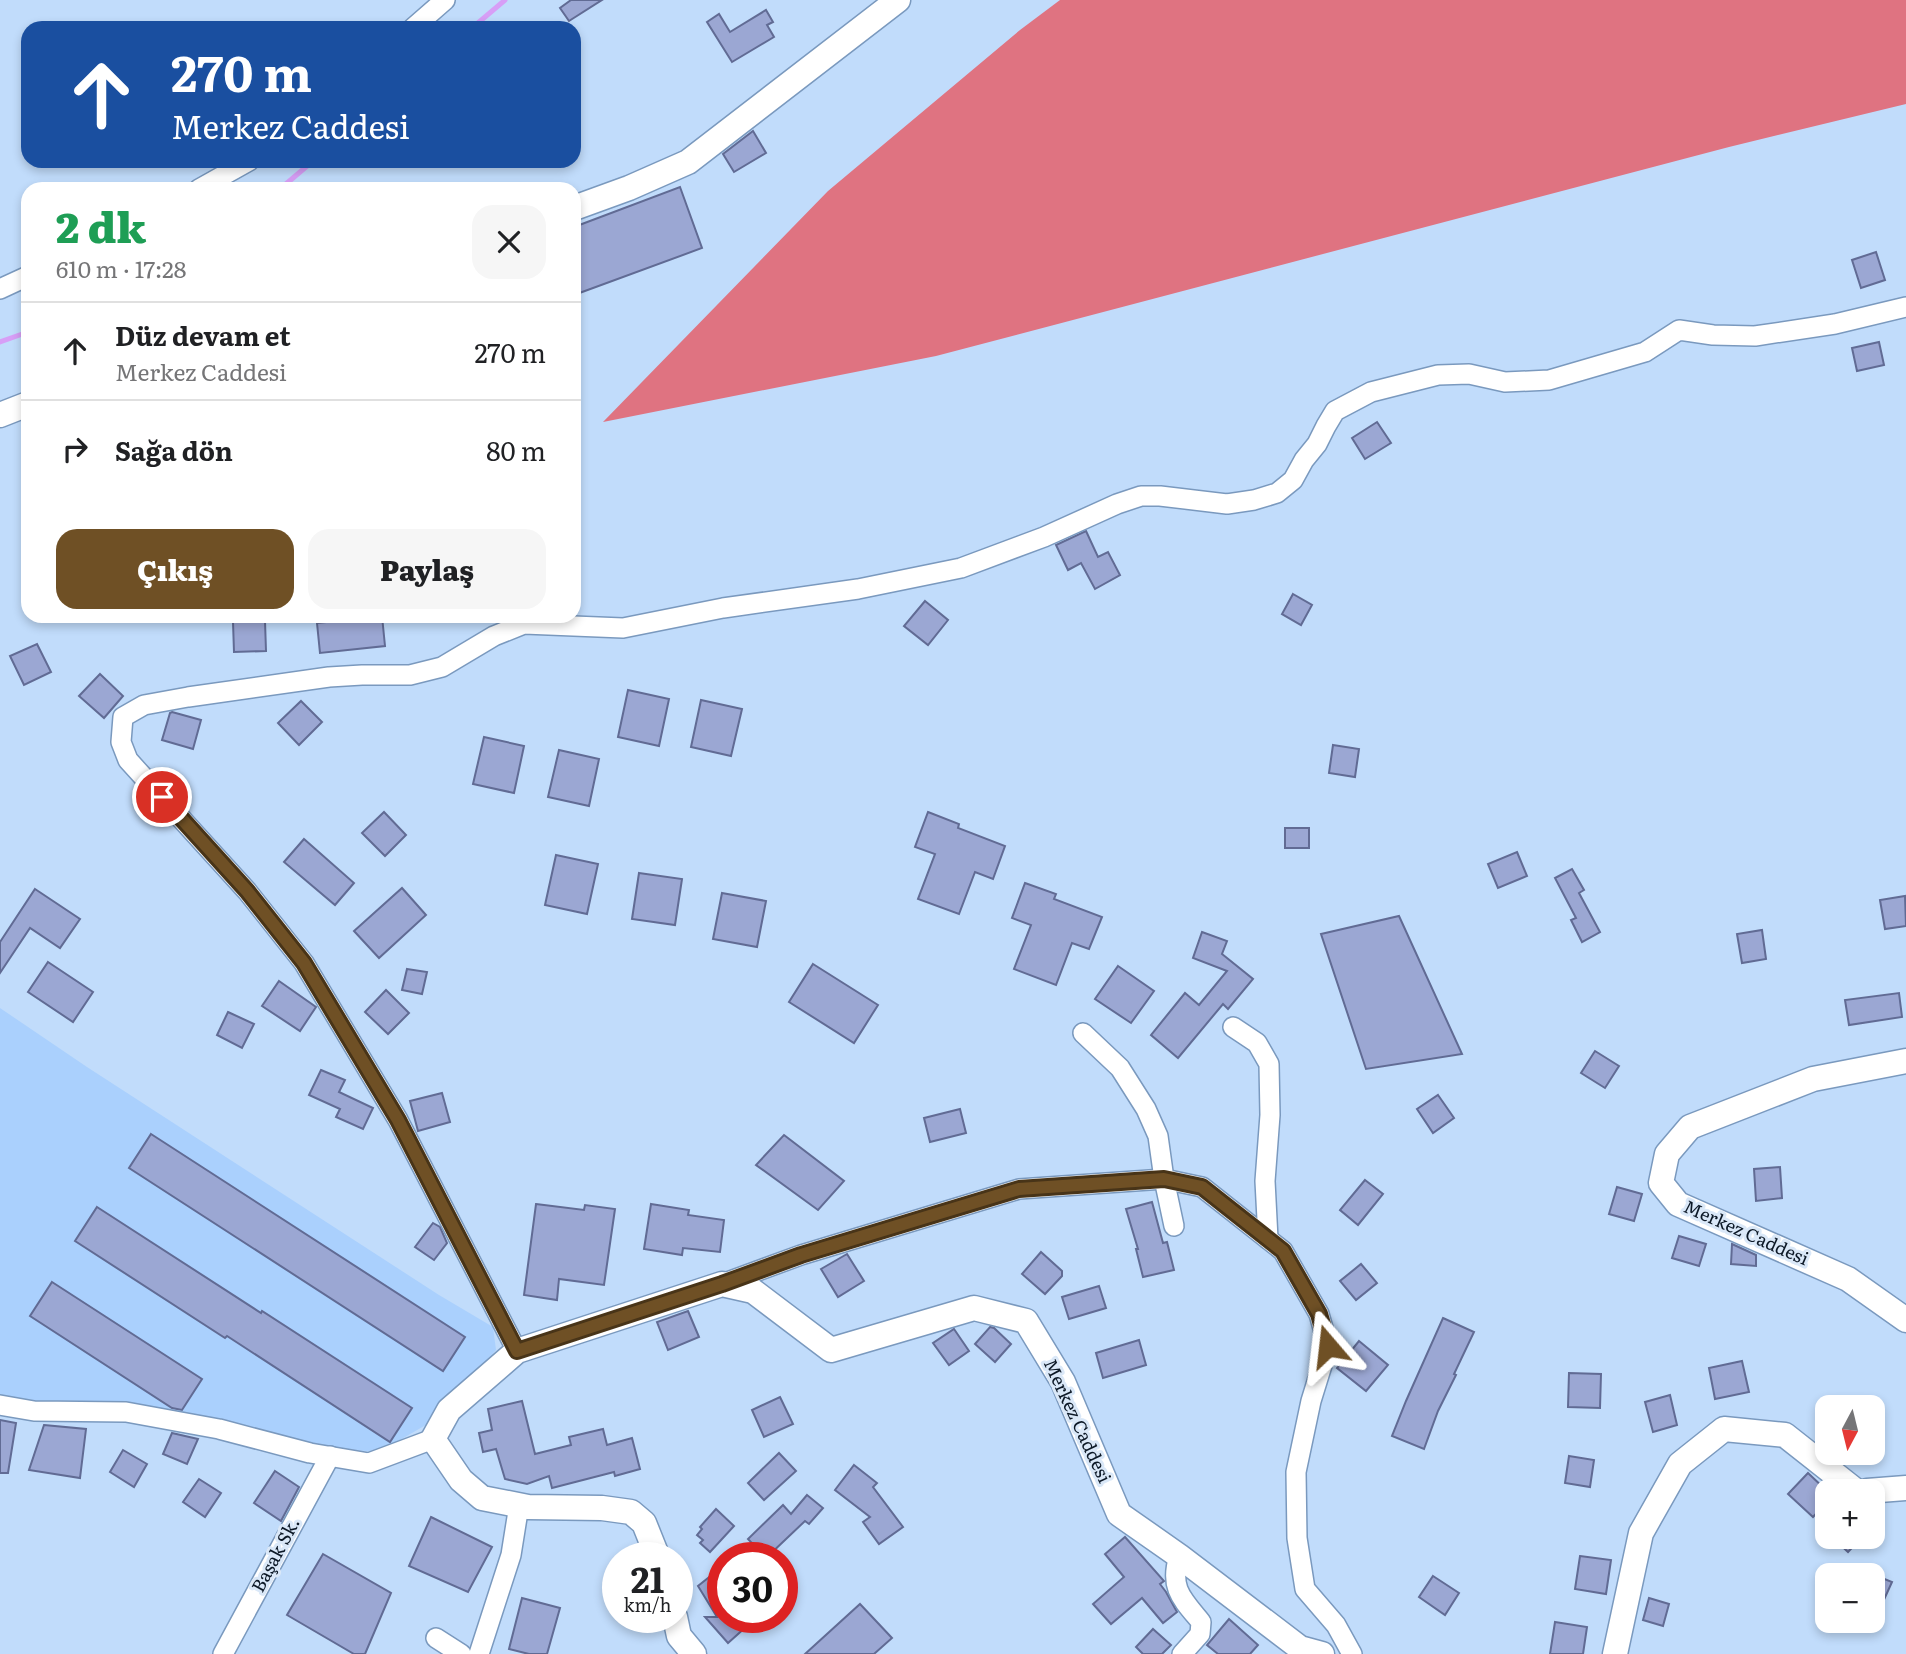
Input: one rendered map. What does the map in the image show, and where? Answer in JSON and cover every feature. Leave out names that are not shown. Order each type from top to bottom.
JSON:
[{"type":"street","points":[[421,21],[445,0]]},
{"type":"street","points":[[581,205],[688,162],[898,0]]},
{"type":"street","points":[[212,182],[237,168]]},
{"type":"street","points":[[0,289],[21,279]]},
{"type":"street","points":[[517,1351],[398,1120],[304,963],[247,891],[128,760],[121,742],[123,717],[144,705],[188,697],[329,677],[362,674],[410,675],[442,667],[494,636],[524,624],[623,628],[723,608],[858,589],[961,568],[1141,496],[1227,504],[1277,494],[1293,480],[1335,411],[1371,392],[1438,375],[1469,374],[1505,382],[1549,380],[1645,352],[1679,330],[1713,335],[1755,336],[1835,324],[1906,307]]},
{"type":"street","points":[[0,415],[21,407]]},
{"type":"street","points":[[1233,1027],[1257,1043],[1269,1064],[1270,1115],[1265,1181],[1268,1239]]},
{"type":"street","points":[[1083,1033],[1120,1068],[1146,1109],[1158,1136],[1174,1226]]},
{"type":"street","name":"Merkez Caddesi","points":[[1906,1061],[1813,1079],[1690,1127],[1667,1154],[1661,1183],[1678,1204],[1848,1279],[1906,1320]]},
{"type":"street","points":[[0,1405],[34,1411],[127,1412],[219,1429],[369,1463],[433,1439],[449,1410],[517,1351],[722,1284],[801,1255],[1019,1189],[1164,1179],[1202,1187],[1283,1251],[1319,1314],[1328,1346],[1311,1401],[1296,1472],[1297,1538],[1305,1589],[1336,1625],[1352,1654]]},
{"type":"street","name":"Merkez Caddesi","points":[[722,1284],[753,1291],[831,1350],[974,1308],[1026,1321],[1063,1382],[1119,1514],[1300,1648],[1322,1654]]},
{"type":"street","points":[[1615,1654],[1641,1533],[1680,1465],[1724,1429],[1784,1435],[1841,1479]]},
{"type":"street","points":[[433,1439],[461,1480],[482,1497],[528,1507],[602,1508],[631,1512],[644,1523],[652,1542]]},
{"type":"street","name":"Başak Sk.","points":[[223,1654],[330,1456]]},
{"type":"street","points":[[1885,1490],[1906,1488]]},
{"type":"street","points":[[479,1654],[512,1555],[519,1505]]},
{"type":"street","points":[[1179,1556],[1175,1570],[1178,1595],[1201,1622],[1200,1634],[1182,1654]]},
{"type":"street","points":[[679,1633],[694,1654]]},
{"type":"street","points":[[436,1637],[461,1654]]},
{"type":"shaded area","points":[[1060,0],[1906,0],[1906,104],[1729,147],[936,356],[603,422],[828,191],[1020,30]]},
{"type":"shaded area","points":[[0,1008],[439,1295],[493,1327],[496,1350],[431,1422],[379,1452],[327,1448],[0,1398]]},
{"type":"building","points":[[571,0],[602,0],[569,21],[560,8]]},
{"type":"building","points":[[766,10],[773,22],[767,25],[774,37],[732,62],[707,22],[719,14],[730,32]]},
{"type":"building","points":[[753,131],[766,153],[734,172],[723,154]]},
{"type":"building","points":[[680,187],[702,248],[581,292],[581,224]]},
{"type":"building","points":[[1876,252],[1885,280],[1861,288],[1852,260]]},
{"type":"building","points":[[1879,342],[1884,365],[1857,371],[1852,348]]},
{"type":"building","points":[[1377,422],[1391,443],[1365,459],[1352,438]]},
{"type":"building","points":[[1086,531],[1098,557],[1108,552],[1120,575],[1095,589],[1081,563],[1068,570],[1056,545]]},
{"type":"building","points":[[1293,594],[1312,605],[1301,625],[1282,614]]},
{"type":"building","points":[[925,601],[948,620],[928,645],[904,626]]},
{"type":"building","points":[[233,623],[265,623],[266,651],[234,652]]},
{"type":"building","points":[[317,623],[383,623],[385,646],[320,653]]},
{"type":"building","points":[[37,644],[51,672],[24,685],[10,656]]},
{"type":"building","points":[[100,674],[123,696],[104,718],[79,696]]},
{"type":"building","points":[[628,690],[669,699],[659,746],[618,737]]},
{"type":"building","points":[[701,700],[742,709],[731,756],[691,747]]},
{"type":"building","points":[[301,701],[322,722],[299,745],[278,723]]},
{"type":"building","points":[[172,712],[201,720],[193,749],[162,740]]},
{"type":"building","points":[[484,737],[524,746],[514,793],[473,784]]},
{"type":"building","points":[[1333,745],[1359,749],[1355,777],[1329,773]]},
{"type":"building","points":[[559,750],[599,759],[589,806],[548,797]]},
{"type":"building","points":[[384,812],[406,835],[385,856],[362,833]]},
{"type":"building","points":[[928,812],[959,824],[958,828],[1005,846],[993,879],[975,872],[959,914],[918,899],[935,854],[915,847]]},
{"type":"building","points":[[1285,828],[1309,828],[1309,848],[1285,848]]},
{"type":"building","points":[[304,839],[354,883],[335,905],[284,862]]},
{"type":"building","points":[[1517,852],[1527,876],[1498,888],[1488,864]]},
{"type":"building","points":[[556,855],[598,864],[587,914],[545,905]]},
{"type":"building","points":[[1572,869],[1584,890],[1579,893],[1600,932],[1582,942],[1571,920],[1576,918],[1555,878]]},
{"type":"building","points":[[639,873],[682,879],[675,925],[632,919]]},
{"type":"building","points":[[1025,883],[1056,894],[1054,899],[1102,917],[1089,949],[1072,943],[1056,985],[1014,969],[1031,925],[1012,918]]},
{"type":"building","points":[[402,888],[426,915],[379,958],[354,931]]},
{"type":"building","points":[[35,889],[80,919],[60,948],[30,928],[0,973],[0,942]]},
{"type":"building","points":[[722,893],[766,901],[757,947],[713,939]]},
{"type":"building","points":[[1905,896],[1906,926],[1885,929],[1880,900]]},
{"type":"building","points":[[1399,916],[1462,1054],[1366,1069],[1321,934]]},
{"type":"building","points":[[1762,930],[1766,959],[1742,963],[1737,934]]},
{"type":"building","points":[[1202,932],[1227,941],[1222,954],[1253,979],[1228,1009],[1223,1004],[1178,1058],[1151,1035],[1185,993],[1199,1005],[1227,971],[1193,958]]},
{"type":"building","points":[[48,962],[93,992],[73,1022],[28,992]]},
{"type":"building","points":[[813,964],[878,1005],[854,1043],[789,1002]]},
{"type":"building","points":[[1118,966],[1154,991],[1131,1023],[1095,999]]},
{"type":"building","points":[[407,969],[427,972],[422,994],[402,990]]},
{"type":"building","points":[[279,981],[316,1007],[300,1031],[262,1006]]},
{"type":"building","points":[[386,990],[409,1013],[388,1034],[365,1012]]},
{"type":"building","points":[[1899,993],[1902,1017],[1849,1025],[1845,1000]]},
{"type":"building","points":[[228,1012],[254,1024],[242,1048],[217,1035]]},
{"type":"building","points":[[1595,1051],[1619,1066],[1605,1088],[1581,1073]]},
{"type":"building","points":[[321,1070],[345,1080],[339,1092],[373,1108],[363,1129],[336,1117],[340,1109],[309,1095]]},
{"type":"building","points":[[442,1093],[450,1122],[418,1131],[410,1101]]},
{"type":"building","points":[[1438,1095],[1454,1118],[1433,1133],[1417,1109]]},
{"type":"building","points":[[960,1109],[966,1133],[930,1142],[924,1118]]},
{"type":"building","points":[[151,1134],[465,1337],[443,1371],[129,1168]]},
{"type":"building","points":[[784,1135],[844,1181],[818,1210],[756,1165]]},
{"type":"building","points":[[1780,1167],[1782,1198],[1756,1201],[1754,1169]]},
{"type":"building","points":[[1365,1180],[1383,1194],[1358,1225],[1340,1210]]},
{"type":"building","points":[[1617,1187],[1642,1194],[1634,1221],[1609,1214]]},
{"type":"building","points":[[1152,1202],[1163,1243],[1167,1242],[1174,1270],[1143,1277],[1126,1209]]},
{"type":"building","points":[[536,1204],[584,1210],[585,1205],[615,1209],[604,1285],[559,1279],[557,1300],[524,1295]]},
{"type":"building","points":[[651,1204],[689,1210],[688,1215],[724,1220],[720,1252],[683,1248],[682,1255],[644,1249]]},
{"type":"building","points":[[97,1207],[412,1408],[390,1442],[75,1241]]},
{"type":"building","points":[[433,1223],[440,1227],[447,1243],[434,1260],[415,1247]]},
{"type":"building","points":[[1679,1236],[1706,1244],[1699,1266],[1672,1258]]},
{"type":"building","points":[[1732,1244],[1756,1255],[1756,1266],[1731,1264]]},
{"type":"building","points":[[1041,1252],[1062,1271],[1062,1276],[1045,1294],[1022,1274]]},
{"type":"building","points":[[847,1254],[864,1281],[838,1297],[821,1269]]},
{"type":"building","points":[[1361,1264],[1377,1283],[1356,1300],[1340,1281]]},
{"type":"building","points":[[52,1282],[202,1379],[182,1410],[172,1408],[30,1316]]},
{"type":"building","points":[[1099,1286],[1106,1308],[1069,1319],[1062,1297]]},
{"type":"building","points":[[688,1311],[699,1337],[668,1350],[657,1322]]},
{"type":"building","points":[[1443,1318],[1474,1332],[1424,1449],[1392,1436]]},
{"type":"building","points":[[990,1327],[1011,1344],[995,1362],[975,1344]]},
{"type":"building","points":[[954,1329],[969,1351],[949,1365],[933,1343]]},
{"type":"building","points":[[1139,1340],[1146,1365],[1103,1378],[1096,1353]]},
{"type":"building","points":[[1359,1341],[1388,1365],[1366,1391],[1337,1368]]},
{"type":"building","points":[[1742,1361],[1749,1392],[1715,1399],[1709,1368]]},
{"type":"building","points":[[1569,1373],[1601,1374],[1600,1408],[1568,1407]]},
{"type":"building","points":[[1670,1395],[1677,1425],[1653,1432],[1645,1402]]},
{"type":"building","points":[[780,1397],[793,1424],[764,1437],[752,1410]]},
{"type":"building","points":[[522,1401],[535,1454],[571,1445],[569,1437],[603,1429],[607,1445],[632,1438],[640,1469],[615,1476],[614,1472],[552,1488],[549,1476],[527,1484],[505,1479],[496,1449],[483,1452],[479,1433],[492,1430],[488,1409]]},
{"type":"building","points":[[0,1420],[16,1423],[8,1473],[0,1473]]},
{"type":"building","points":[[44,1425],[86,1429],[80,1478],[29,1470]]},
{"type":"building","points":[[172,1433],[198,1439],[187,1464],[163,1454]]},
{"type":"building","points":[[123,1450],[147,1464],[134,1487],[110,1472]]},
{"type":"building","points":[[779,1453],[796,1471],[764,1500],[748,1483]]},
{"type":"building","points":[[1569,1456],[1594,1460],[1590,1487],[1565,1483]]},
{"type":"building","points":[[854,1465],[877,1483],[873,1487],[903,1527],[879,1544],[863,1522],[870,1517],[835,1490]]},
{"type":"building","points":[[275,1471],[299,1487],[281,1521],[254,1503]]},
{"type":"building","points":[[1808,1473],[1815,1480],[1815,1515],[1813,1517],[1788,1494]]},
{"type":"building","points":[[199,1479],[221,1493],[205,1517],[183,1502]]},
{"type":"building","points":[[807,1495],[823,1508],[809,1524],[805,1521],[783,1542],[751,1542],[748,1539],[783,1505],[791,1514]]},
{"type":"building","points":[[716,1509],[734,1526],[719,1542],[707,1542],[707,1549],[700,1543],[703,1540],[697,1535],[702,1529],[700,1527]]},
{"type":"building","points":[[431,1517],[492,1547],[468,1592],[409,1566]]},
{"type":"building","points":[[1125,1537],[1164,1581],[1160,1584],[1177,1612],[1163,1623],[1142,1598],[1111,1624],[1093,1604],[1124,1577],[1105,1554]]},
{"type":"building","points":[[323,1554],[391,1593],[365,1654],[354,1654],[287,1615]]},
{"type":"building","points":[[1580,1556],[1611,1560],[1606,1594],[1575,1589]]},
{"type":"building","points":[[1433,1576],[1459,1593],[1445,1615],[1419,1597]]},
{"type":"building","points":[[707,1579],[707,1601],[698,1586]]},
{"type":"building","points":[[1885,1579],[1892,1582],[1885,1597]]},
{"type":"building","points":[[522,1598],[560,1608],[547,1654],[529,1654],[509,1649]]},
{"type":"building","points":[[1649,1598],[1669,1604],[1663,1626],[1643,1620]]},
{"type":"building","points":[[860,1604],[892,1638],[874,1654],[805,1654]]},
{"type":"building","points":[[1229,1619],[1258,1645],[1250,1654],[1218,1654],[1207,1645]]},
{"type":"building","points":[[1555,1622],[1587,1627],[1583,1654],[1550,1654]]},
{"type":"building","points":[[1153,1629],[1171,1645],[1162,1654],[1143,1654],[1136,1647]]},
{"type":"building","points":[[719,1633],[739,1633],[728,1643]]},
{"type":"waterway","points":[[480,21],[505,0]]},
{"type":"waterway","points":[[288,182],[305,168]]},
{"type":"waterway","points":[[0,342],[21,334]]},
{"type":"route","points":[[162,797],[247,891],[304,963],[398,1120],[517,1351],[722,1284],[801,1255],[1019,1189],[1164,1179],[1202,1187],[1283,1251],[1319,1314],[1328,1346]]}]
